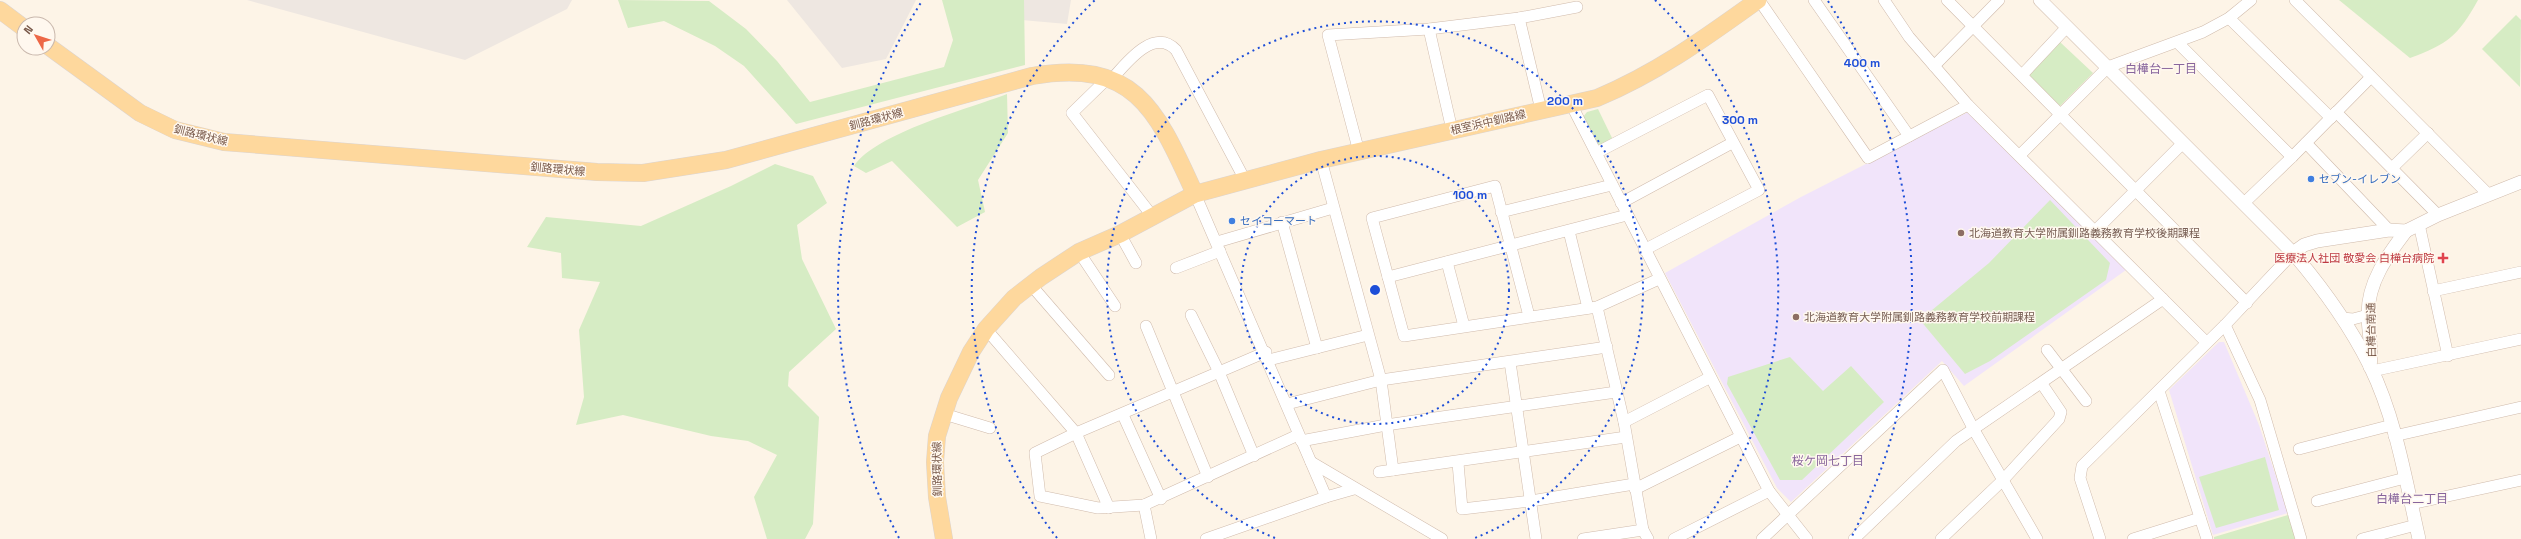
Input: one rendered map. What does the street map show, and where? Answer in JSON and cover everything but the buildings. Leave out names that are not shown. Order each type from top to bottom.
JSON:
[{"type":"main road","name":"根室浜中釧路線","points":[[1195,194],[1321,160],[1597,98],[1633,83],[1687,51],[1758,0]]},
{"type":"main road","points":[[0,10],[16,22]]},
{"type":"main road","name":"釧路環状線","points":[[56,52],[140,113],[175,130],[224,142],[597,172],[643,172],[726,160],[1032,76],[1062,71],[1092,73],[1110,78],[1144,101],[1157,117],[1195,194],[1120,234],[1079,252],[1014,298],[986,330],[971,352],[944,414],[937,436],[935,462],[937,497],[944,539]]},
{"type":"street","points":[[1758,0],[1868,158],[1968,105]]},
{"type":"street","points":[[1814,0],[1908,136]]},
{"type":"street","points":[[1884,0],[1909,37],[1968,105],[2020,155],[2206,342]]},
{"type":"street","points":[[1947,0],[2247,302]]},
{"type":"street","points":[[1934,66],[1999,0]]},
{"type":"street","points":[[2040,0],[2293,253],[2342,318],[2371,369],[2393,430],[2419,539]]},
{"type":"street","points":[[2020,155],[2108,68],[2178,43],[2229,18],[2250,0]]},
{"type":"street","points":[[2295,0],[2488,194]]},
{"type":"street","points":[[1359,152],[1328,35],[1429,30],[1519,18],[1577,7]]},
{"type":"street","points":[[1519,18],[1541,110]]},
{"type":"street","points":[[2229,18],[2392,168],[2438,215]]},
{"type":"street","points":[[2022,74],[2067,27]]},
{"type":"street","points":[[1429,30],[1452,130]]},
{"type":"street","points":[[1153,217],[1072,113],[1129,59],[1148,45],[1162,41],[1170,44],[1176,50],[1245,180]]},
{"type":"street","points":[[2178,43],[2292,157]]},
{"type":"street","points":[[2244,203],[2371,77]]},
{"type":"street","points":[[1596,154],[1708,95],[1758,190],[1644,250]]},
{"type":"street","points":[[1571,104],[1740,437],[1769,490],[1807,539]]},
{"type":"street","points":[[2392,168],[2428,133]]},
{"type":"street","points":[[1621,203],[1732,143]]},
{"type":"street","points":[[2095,231],[2183,143]]},
{"type":"street","points":[[2306,143],[2389,230]]},
{"type":"street","points":[[1321,160],[1380,380],[1393,470]]},
{"type":"street","points":[[2100,539],[2080,478],[2082,466],[2159,391],[2206,342],[2225,325],[2293,253],[2304,246],[2317,241],[2389,230],[2406,231],[2438,215],[2521,182]]},
{"type":"street","points":[[1501,212],[1612,185]]},
{"type":"street","points":[[1529,316],[1495,186],[1372,218],[1404,336],[1593,307],[1659,279]]},
{"type":"street","points":[[1195,194],[1288,404],[1299,438],[1326,497]]},
{"type":"street","points":[[1176,268],[1218,246],[1282,222],[1333,208]]},
{"type":"street","points":[[1388,277],[1627,215]]},
{"type":"street","points":[[1282,222],[1317,348]]},
{"type":"street","points":[[2419,224],[2448,356]]},
{"type":"street","points":[[1569,230],[1606,347],[1624,422],[1635,487],[1646,534],[1583,539]]},
{"type":"street","name":"白樺台南通","points":[[2371,369],[2373,350],[2368,314],[2376,276],[2406,231]]},
{"type":"street","points":[[1120,234],[1136,263]]},
{"type":"street","points":[[1079,252],[1116,306]]},
{"type":"street","points":[[1447,262],[1464,326]]},
{"type":"street","points":[[2433,291],[2521,272]]},
{"type":"street","points":[[1031,285],[1109,376]]},
{"type":"street","points":[[1854,539],[1956,441],[2042,384],[2163,299]]},
{"type":"street","points":[[2342,318],[2353,319],[2368,314]]},
{"type":"street","points":[[1191,315],[1219,372],[1254,456]]},
{"type":"street","points":[[2225,325],[2260,400],[2301,539]]},
{"type":"street","points":[[1146,326],[1208,477]]},
{"type":"street","points":[[986,330],[1076,433],[1109,508]]},
{"type":"street","points":[[1368,335],[1317,348],[1267,356],[1219,372],[1076,433],[1035,453],[1040,496],[1098,508],[1144,505],[1161,499],[1254,456],[1299,438],[1616,392]]},
{"type":"street","points":[[2371,369],[2448,356],[2521,339]]},
{"type":"street","points":[[1288,404],[1380,380],[1606,347]]},
{"type":"street","points":[[2047,350],[2086,401]]},
{"type":"street","points":[[1510,362],[1536,539]]},
{"type":"street","points":[[1762,539],[1943,370],[1974,430],[2035,538]]},
{"type":"street","points":[[1624,422],[1709,378]]},
{"type":"street","points":[[1942,539],[2003,480],[2059,419],[2061,412],[2042,384]]},
{"type":"street","points":[[2159,391],[2207,539]]},
{"type":"street","points":[[2299,450],[2393,430],[2521,407]]},
{"type":"street","points":[[944,414],[990,428]]},
{"type":"street","points":[[1123,414],[1161,499]]},
{"type":"street","points":[[1379,472],[1458,463],[1626,437]]},
{"type":"street","points":[[1458,463],[1462,509],[1635,487],[1740,437]]},
{"type":"street","points":[[1311,462],[1354,489],[1442,539]]},
{"type":"street","points":[[2317,501],[2405,478]]},
{"type":"street","points":[[2411,504],[2521,480]]},
{"type":"street","points":[[1206,539],[1326,497],[1354,489]]},
{"type":"street","points":[[1674,539],[1769,490]]},
{"type":"street","points":[[1144,505],[1151,539]]},
{"type":"street","points":[[2133,539],[2200,518]]},
{"type":"street","points":[[2362,539],[2416,525]]},
{"type":"shaded area","points":[[247,0],[572,0],[567,9],[465,60]]},
{"type":"shaded area","points":[[787,0],[916,0],[886,59],[842,68]]},
{"type":"shaded area","points":[[1011,0],[1071,0],[1067,24],[1011,19]]},
{"type":"shaded area","points":[[1968,112],[2126,270],[1964,386],[1942,361],[1791,502],[1777,488],[1665,273],[1801,197]]},
{"type":"shaded area","points":[[2219,342],[2224,342],[2259,425],[2288,513],[2213,535],[2169,390]]},
{"type":"green space","points":[[618,0],[709,1],[746,29],[777,61],[810,102],[944,67],[953,40],[942,0],[1024,0],[1025,65],[796,124],[744,66],[715,46],[664,21],[628,28]]},
{"type":"green space","points":[[2339,0],[2478,0],[2464,22],[2451,37],[2434,48],[2410,58]]},
{"type":"green space","points":[[2516,15],[2521,20],[2520,87],[2482,49]]},
{"type":"green space","points":[[2060,42],[2093,73],[2060,106],[2028,75]]},
{"type":"green space","points":[[1007,94],[1008,133],[978,180],[985,212],[957,227],[892,161],[866,173],[854,166],[865,154],[902,133],[924,123]]},
{"type":"green space","points":[[1598,109],[1613,140],[1603,145],[1595,144],[1583,117],[1587,112]]},
{"type":"green space","points":[[775,164],[813,176],[827,203],[797,225],[802,259],[836,329],[789,372],[788,386],[819,417],[813,524],[805,539],[767,539],[754,497],[777,455],[748,441],[711,436],[623,415],[576,425],[584,397],[579,330],[600,282],[562,278],[561,253],[527,247],[546,217],[641,226],[731,186]]},
{"type":"green space","points":[[2050,200],[2110,263],[2106,280],[1990,361],[1965,374],[1920,320],[1989,263]]},
{"type":"green space","points":[[1790,357],[1823,391],[1851,366],[1884,402],[1802,480],[1780,480],[1727,384],[1728,377]]},
{"type":"green space","points":[[2265,457],[2279,510],[2216,528],[2199,477]]},
{"type":"green space","points":[[2288,515],[2296,539],[2214,539],[2214,537]]},
{"type":"place","name":"セブン-イレブン","points":[[2311,179]]},
{"type":"place","name":"セイコーマート","points":[[1232,221]]},
{"type":"place","name":"北海道教育大学附属釧路義務教育学校後期課程","points":[[1961,233]]},
{"type":"place","name":"医療法人社団 敬愛会 白樺台病院","points":[[2443,258]]},
{"type":"place","name":"北海道教育大学附属釧路義務教育学校前期課程","points":[[1796,317]]},
{"type":"district","name":"白樺台一丁目","points":[[2161,69]]},
{"type":"district","name":"桜ケ岡七丁目","points":[[1828,461]]},
{"type":"district","name":"白樺台二丁目","points":[[2412,499]]}]
